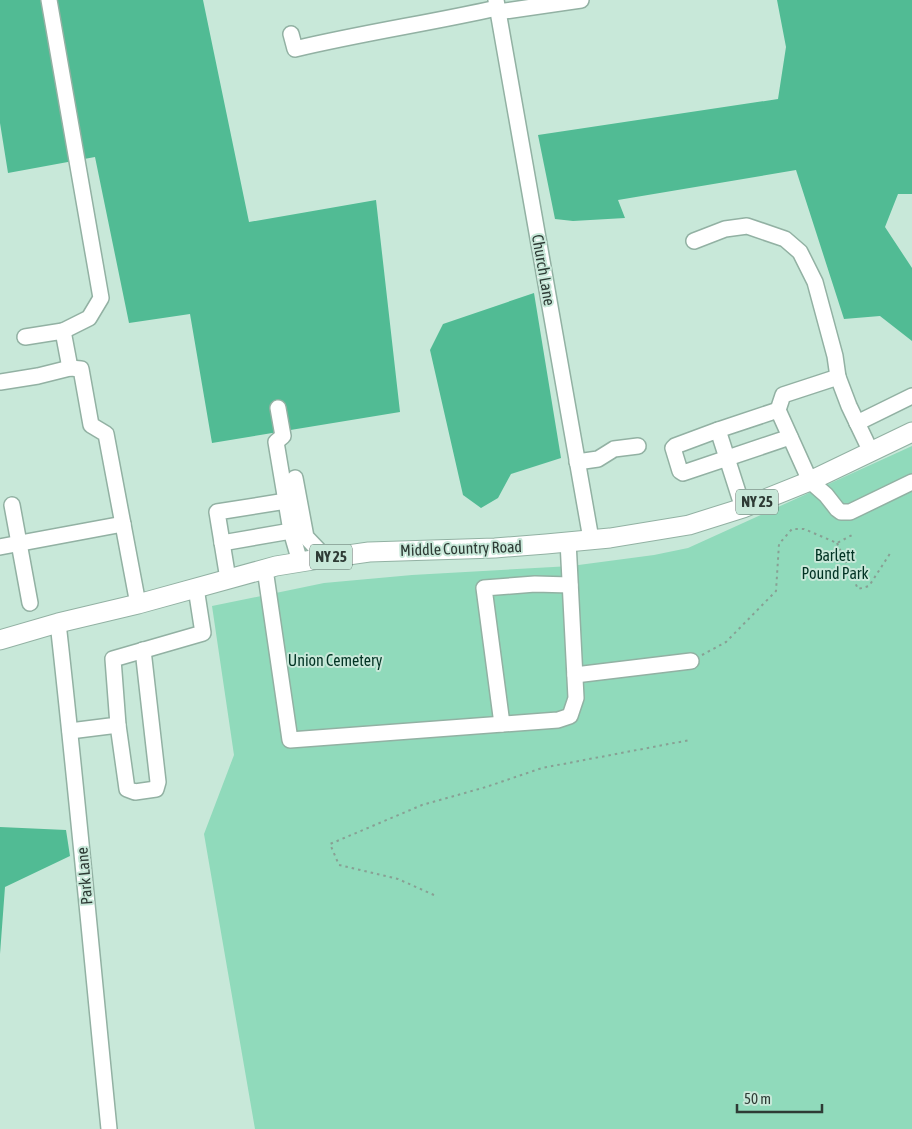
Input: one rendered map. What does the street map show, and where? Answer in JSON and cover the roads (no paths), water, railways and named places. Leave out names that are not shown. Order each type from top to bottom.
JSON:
[{"type":"main road","name":"Middle Country Road","points":[[0,640],[265,569],[300,562],[369,552],[496,548],[591,539],[689,525],[743,508],[810,481],[912,432]]},
{"type":"street","points":[[25,337],[63,331],[89,318],[101,298],[49,0]]},
{"type":"street","points":[[291,34],[295,50],[332,40],[446,19],[497,7],[581,0]]},
{"type":"street","name":"Church Lane","points":[[497,7],[591,539]]},
{"type":"street","points":[[694,241],[725,230],[747,226],[785,240],[800,252],[815,282],[835,356],[838,377],[849,406],[871,452]]},
{"type":"street","points":[[63,331],[70,368]]},
{"type":"street","points":[[0,382],[38,376],[70,368],[81,369],[90,425],[106,434],[138,604]]},
{"type":"street","points":[[838,377],[783,395],[778,410],[810,481],[826,495],[837,510],[845,513],[912,482]]},
{"type":"street","points":[[857,423],[912,396]]},
{"type":"street","points":[[278,408],[283,436],[276,442],[291,531],[300,562]]},
{"type":"street","points":[[778,410],[674,446],[680,471],[683,472],[790,438]]},
{"type":"street","points":[[718,430],[743,508]]},
{"type":"street","points":[[578,462],[598,459],[614,449],[638,446]]},
{"type":"street","points":[[295,478],[306,537],[326,558]]},
{"type":"street","points":[[228,579],[217,512],[286,500]]},
{"type":"street","points":[[12,505],[30,603]]},
{"type":"street","points":[[0,547],[123,524]]},
{"type":"street","points":[[222,543],[291,531]]},
{"type":"street","points":[[265,569],[290,740],[558,720],[570,716],[576,698],[568,541]]},
{"type":"street","points":[[502,724],[484,588],[535,584],[570,585]]},
{"type":"street","points":[[143,650],[158,782],[156,789],[135,792],[127,789],[118,725],[113,659],[143,650],[203,633],[196,588]]},
{"type":"street","name":"Park Lane","points":[[58,623],[109,1129]]},
{"type":"street","points":[[575,675],[691,661]]},
{"type":"street","points":[[70,731],[118,725]]},
{"type":"park label","name":"Barlett Pound Park","points":[[835,564]]},
{"type":"park label","name":"Union Cemetery","points":[[335,660]]}]
